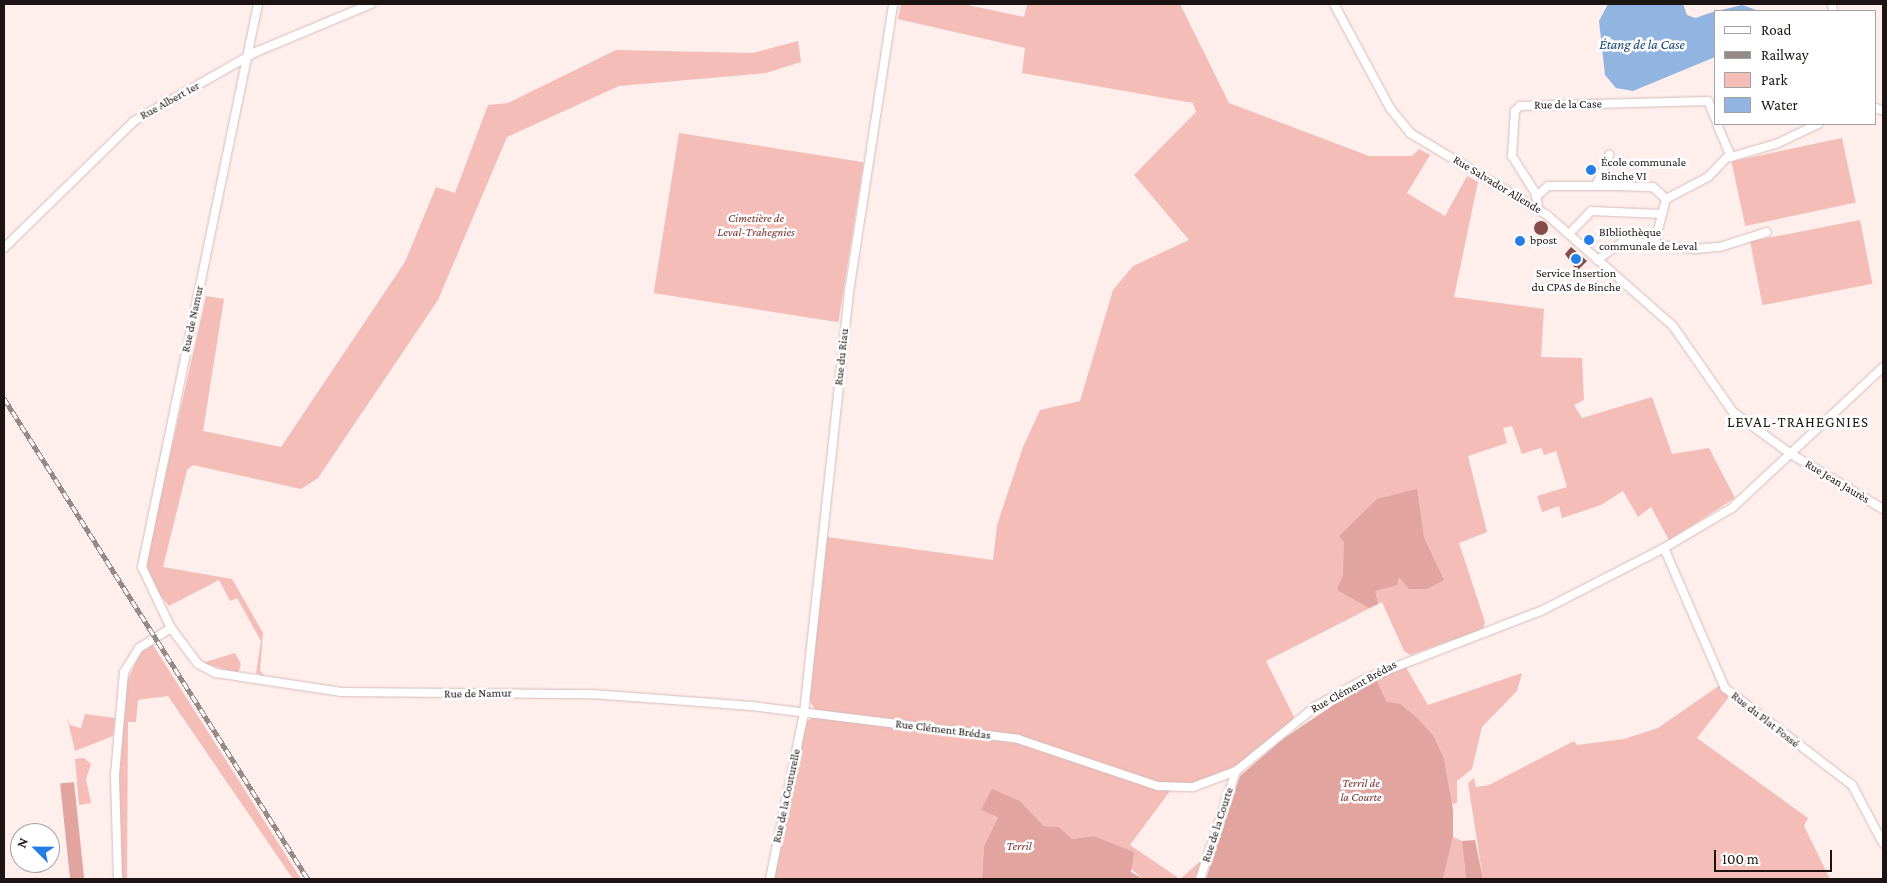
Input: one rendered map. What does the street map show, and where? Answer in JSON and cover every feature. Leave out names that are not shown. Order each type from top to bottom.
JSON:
[{"type":"street","name":"Rue de Namur","points":[[258,4],[143,558],[143,575],[171,628],[208,670],[315,688],[401,695],[592,694],[804,713]]},
{"type":"street","name":"Rue Albert 1er","points":[[4,248],[134,121],[248,56],[370,4]]},
{"type":"street","name":"Rue du Riau","points":[[804,713],[849,293],[893,4]]},
{"type":"street","name":"Rue Salvador Allende","points":[[1334,4],[1399,121],[1427,144],[1538,208],[1569,234],[1674,326],[1733,412],[1791,454]]},
{"type":"street","name":"Rue de la Case","points":[[1538,208],[1536,197],[1512,156],[1515,111],[1520,106],[1708,101],[1714,115]]},
{"type":"street","points":[[1717,125],[1730,154]]},
{"type":"street","points":[[1655,242],[1666,199],[1708,177],[1730,154],[1776,144],[1816,125]]},
{"type":"street","points":[[1596,186],[1609,155]]},
{"type":"street","points":[[1536,197],[1548,186],[1596,186],[1653,188],[1666,199]]},
{"type":"street","points":[[1569,234],[1591,211],[1662,214]]},
{"type":"street","points":[[1597,260],[1624,241],[1655,242],[1680,248],[1720,247],[1767,232]]},
{"type":"street","name":"Rue Clément Brédas","points":[[804,713],[1018,739],[1140,781],[1179,789],[1236,771],[1316,706],[1367,678],[1541,611],[1664,548],[1732,508],[1883,367]]},
{"type":"street","name":"Rue Jean Jaurès","points":[[1791,454],[1883,509]]},
{"type":"street","name":"Rue du Plat Fossé","points":[[1664,548],[1725,688],[1852,785],[1883,842]]},
{"type":"street","points":[[118,879],[115,776],[124,672],[138,648],[171,628]]},
{"type":"street","name":"Rue de la Couturelle","points":[[770,879],[804,713]]},
{"type":"street","name":"Rue de la Courte","points":[[1200,879],[1236,771]]},
{"type":"green space","points":[[901,4],[963,4],[1024,17],[1027,4],[1180,4],[1229,103],[1369,156],[1412,156],[1419,149],[1430,155],[1407,193],[1445,216],[1467,176],[1478,182],[1454,297],[1544,309],[1541,357],[1582,358],[1584,400],[1574,405],[1582,418],[1652,397],[1672,454],[1709,448],[1735,498],[1669,540],[1651,507],[1638,517],[1623,491],[1601,505],[1562,518],[1559,506],[1542,512],[1537,496],[1567,487],[1556,451],[1544,455],[1541,448],[1522,454],[1512,426],[1503,428],[1507,443],[1468,456],[1487,532],[1459,543],[1485,622],[1483,629],[1410,655],[1404,651],[1382,602],[1266,661],[1295,719],[1238,765],[1190,784],[1160,784],[1019,737],[816,711],[809,700],[827,537],[993,560],[997,525],[1023,447],[1040,410],[1080,401],[1113,290],[1133,266],[1189,240],[1134,175],[1196,112],[1193,103],[1022,73],[1025,48],[898,19]]},
{"type":"green space","points":[[798,41],[801,62],[766,73],[619,86],[507,137],[438,300],[318,478],[301,489],[193,465],[187,470],[163,567],[232,579],[263,633],[260,670],[264,676],[256,673],[261,641],[237,598],[230,601],[219,580],[169,606],[153,587],[145,566],[206,296],[224,299],[203,431],[281,447],[405,262],[436,187],[455,193],[488,105],[508,103],[616,50],[753,53]]},
{"type":"green space","name":"Cimetière de Leval-Trahegnies","points":[[679,133],[864,162],[838,322],[654,293]]},
{"type":"green space","points":[[1842,138],[1856,203],[1745,226],[1731,161]]},
{"type":"green space","points":[[1860,220],[1872,284],[1762,305],[1750,241]]},
{"type":"green space","points":[[1417,489],[1424,538],[1444,580],[1427,589],[1409,589],[1399,577],[1397,585],[1375,591],[1378,604],[1369,608],[1337,590],[1343,575],[1344,542],[1339,536],[1377,499]]},
{"type":"green space","points":[[153,645],[301,879],[293,879],[168,696],[138,700],[136,722],[128,722],[127,879],[121,879],[117,772],[125,685],[143,648]]},
{"type":"green space","points":[[235,653],[241,664],[238,673],[202,663]]},
{"type":"green space","points":[[1404,664],[1428,705],[1522,673],[1517,691],[1482,727],[1472,769],[1457,781],[1457,803],[1452,804],[1444,758],[1433,735],[1387,702],[1375,677]]},
{"type":"green space","name":"Terril de la Courte","points":[[1375,677],[1387,702],[1400,704],[1416,717],[1433,735],[1444,758],[1453,810],[1453,837],[1443,879],[1206,879],[1240,776],[1283,739]]},
{"type":"green space","points":[[1720,685],[1729,697],[1697,738],[1808,818],[1804,826],[1830,879],[1483,879],[1468,783],[1474,778],[1476,787],[1489,785],[1574,741],[1577,745],[1624,739],[1658,728]]},
{"type":"green space","points":[[85,714],[115,718],[113,736],[75,751],[67,717],[70,725],[81,728]]},
{"type":"green space","points":[[814,717],[1012,741],[1170,791],[1130,845],[1180,879],[1143,879],[1093,836],[1072,839],[1059,827],[1044,826],[1020,801],[998,817],[984,846],[982,879],[773,879],[804,723]]},
{"type":"green space","points":[[84,758],[91,764],[86,779],[91,803],[79,805],[75,759]]},
{"type":"green space","points":[[74,782],[84,879],[70,879],[60,783]]},
{"type":"green space","name":"Terril","points":[[992,789],[1020,801],[1044,826],[1059,827],[1072,839],[1093,836],[1134,852],[1131,872],[1143,879],[982,879],[984,846],[998,817],[981,810]]},
{"type":"green space","points":[[1453,837],[1462,841],[1466,879],[1443,879]]},
{"type":"green space","points":[[1475,840],[1483,879],[1466,879],[1462,841]]},
{"type":"green space","points":[[1204,858],[1197,879],[1180,879]]},
{"type":"water","name":"Étang de la Case","points":[[1608,4],[1683,4],[1687,15],[1695,18],[1714,12],[1714,57],[1633,91],[1616,88],[1605,75],[1599,21]]},
{"type":"water","points":[[1742,5],[1756,10],[1721,10]]},
{"type":"building","points":[[1541,221],[1546,223],[1548,228],[1546,233],[1541,235],[1536,233],[1534,228],[1536,223]]},
{"type":"building","name":"Service Insertion du CPAS de Binche","points":[[1571,247],[1587,261],[1577,271],[1565,254]]},
{"type":"railway","points":[[4,398],[308,879]]},
{"type":"place","name":"École communale Binche VI","points":[[1591,170]]},
{"type":"place","name":"BIbliothèque communale de Leval","points":[[1589,240]]},
{"type":"place","name":"bpost","points":[[1520,241]]},
{"type":"place","name":"Service Insertion du CPAS de Binche","points":[[1576,259]]},
{"type":"district","name":"LEVAL-TRAHEGNIES","points":[[1798,423]]}]
